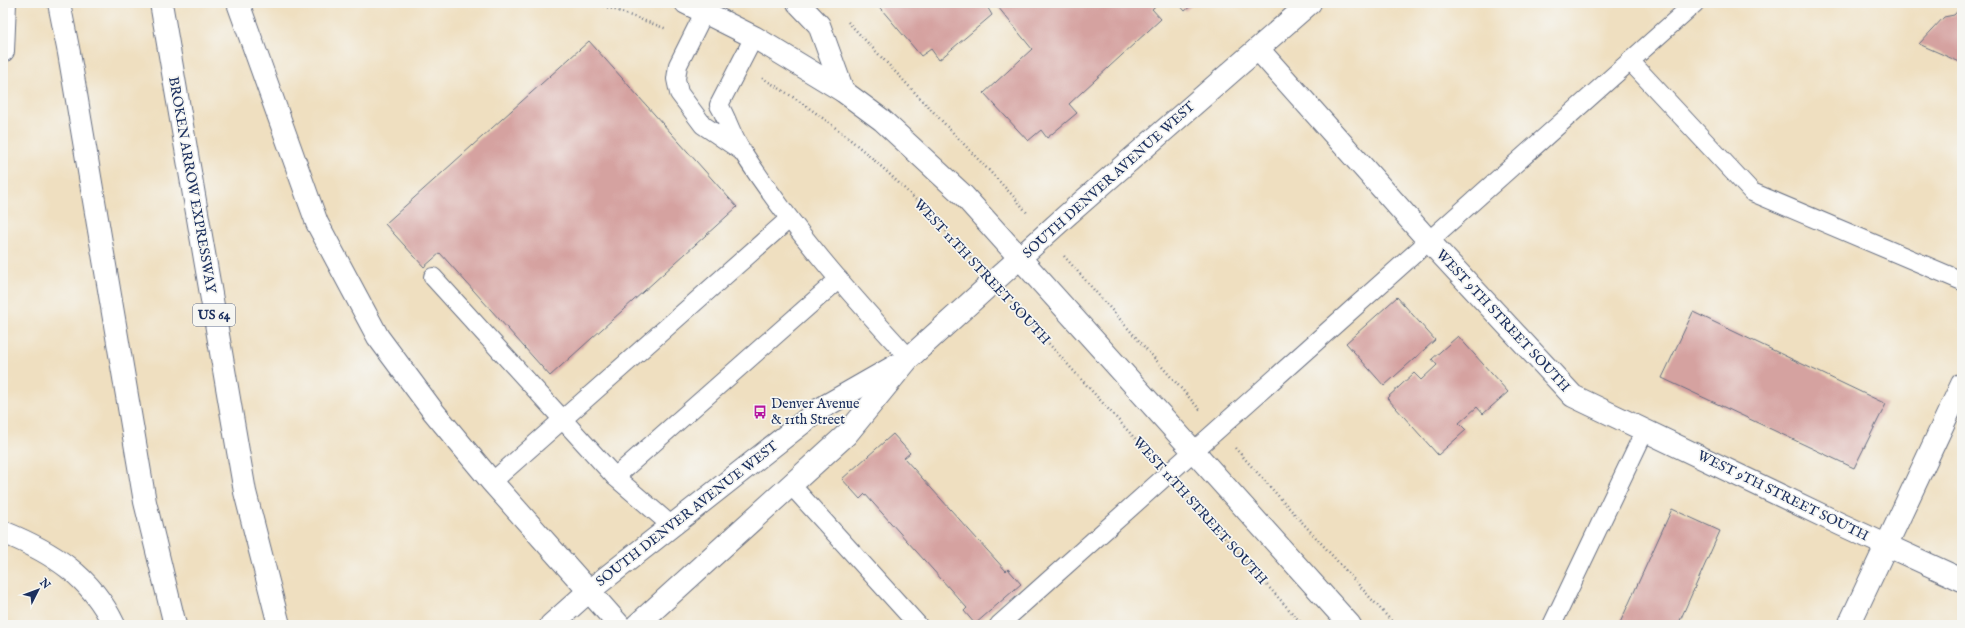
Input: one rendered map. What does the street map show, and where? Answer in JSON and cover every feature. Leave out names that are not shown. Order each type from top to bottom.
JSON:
[{"type":"main road","points":[[3,51],[5,3]]},
{"type":"main road","points":[[59,3],[69,53],[145,502],[175,625]]},
{"type":"main road","name":"BROKEN ARROW EXPRESSWAY","points":[[161,3],[245,492],[278,625]]},
{"type":"main road","points":[[238,3],[316,223],[378,337],[434,411],[492,482],[619,625]]},
{"type":"main road","points":[[798,3],[819,25],[843,91]]},
{"type":"main road","name":"SOUTH DENVER AVENUE WEST","points":[[637,625],[847,434],[909,358],[1046,235],[1310,3]]},
{"type":"main road","points":[[696,7],[754,37],[843,91],[882,120],[915,149],[964,196],[1021,258],[1350,625]]},
{"type":"main road","name":"WEST 9TH STREET SOUTH","points":[[1258,49],[1428,240],[1573,396],[1886,546],[1962,580]]},
{"type":"main road","name":"SOUTH DENVER AVENUE WEST","points":[[551,625],[589,591],[820,409],[909,358]]},
{"type":"main road","points":[[1849,625],[1962,384]]},
{"type":"main road","points":[[3,532],[49,554],[72,569],[92,589],[114,625]]},
{"type":"lane","points":[[1000,625],[1428,240],[1695,3]]},
{"type":"lane","points":[[696,7],[691,40],[678,65],[676,79],[680,93],[703,125],[740,150]]},
{"type":"lane","points":[[754,37],[719,105],[727,117],[740,150],[789,219],[839,279],[909,358]]},
{"type":"lane","points":[[1630,61],[1752,192],[1962,281]]},
{"type":"lane","points":[[492,482],[789,219]]},
{"type":"lane","points":[[432,277],[615,477],[672,526]]},
{"type":"lane","points":[[615,477],[839,279]]},
{"type":"lane","points":[[1552,625],[1645,430]]},
{"type":"lane","points":[[791,485],[918,625]]},
{"type":"path","points":[[596,3],[662,26],[691,40]]},
{"type":"path","points":[[846,20],[1015,198],[1046,235]]},
{"type":"path","name":"WEST 11TH STREET SOUTH","points":[[739,65],[797,100],[855,144],[928,211],[1303,625]]},
{"type":"building","points":[[876,3],[985,3],[992,15],[939,60],[931,49],[921,56]]},
{"type":"building","points":[[1002,3],[1159,3],[1152,9],[1161,19],[1069,104],[1077,113],[1047,138],[1041,130],[1028,141],[984,93],[1032,49],[998,7]]},
{"type":"building","points":[[1178,3],[1194,3],[1185,11]]},
{"type":"building","points":[[1962,6],[1962,63],[1919,44],[1944,17],[1954,15]]},
{"type":"building","points":[[589,41],[737,207],[550,376],[440,253],[424,267],[385,224]]},
{"type":"building","points":[[1397,297],[1435,340],[1384,386],[1346,343]]},
{"type":"building","points":[[1693,312],[1886,404],[1854,468],[1662,378]]},
{"type":"building","points":[[1458,336],[1508,392],[1483,414],[1477,407],[1459,423],[1466,430],[1438,455],[1387,398],[1414,373],[1421,380],[1437,365],[1432,359]]},
{"type":"building","points":[[893,434],[910,453],[904,458],[1006,571],[1008,569],[1021,584],[975,624],[964,611],[967,608],[865,494],[860,499],[842,479]]},
{"type":"building","points":[[1672,509],[1720,531],[1678,625],[1619,625]]},
{"type":"place","name":"Denver Avenue & 11th Street","points":[[760,412]]}]
